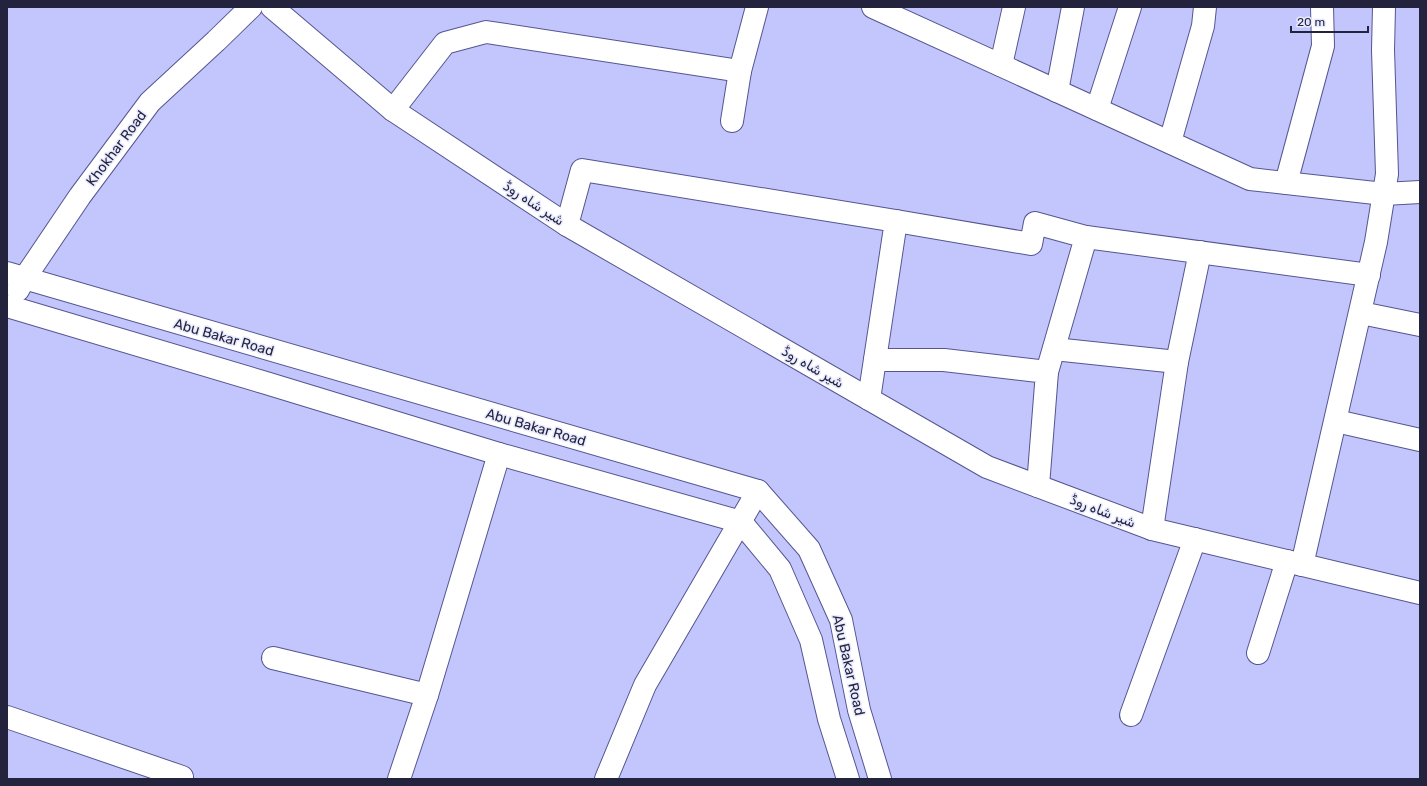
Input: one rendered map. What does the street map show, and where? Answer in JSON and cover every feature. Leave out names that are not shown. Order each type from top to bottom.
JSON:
[{"type":"street","name":"Khokhar Road","points":[[8,308],[16,276],[80,196],[150,102],[251,7]]},
{"type":"street","name":"شیر شاہ روڈ","points":[[272,7],[393,110],[567,225],[987,467],[1152,529],[1420,593]]},
{"type":"street","points":[[732,121],[740,71],[757,7]]},
{"type":"street","points":[[873,7],[913,16],[1001,65],[1250,178],[1384,194],[1420,192]]},
{"type":"street","points":[[1001,65],[1014,7]]},
{"type":"street","points":[[1057,91],[1073,7]]},
{"type":"street","points":[[1098,109],[1130,7]]},
{"type":"street","points":[[1170,142],[1203,26],[1205,7]]},
{"type":"street","points":[[1286,183],[1323,46],[1322,7]]},
{"type":"street","points":[[1258,653],[1294,563],[1336,422],[1376,242],[1387,174],[1383,50],[1384,7]]},
{"type":"street","points":[[393,110],[445,43],[486,32],[740,71]]},
{"type":"street","points":[[567,225],[582,170],[1030,244],[1035,223],[1086,237],[1369,275]]},
{"type":"street","points":[[869,399],[896,222]]},
{"type":"street","points":[[1038,486],[1047,372],[1086,237]]},
{"type":"street","points":[[1152,529],[1177,362],[1200,252]]},
{"type":"street","name":"Abu Bakar Road","points":[[16,276],[758,491],[809,549],[841,620],[859,710],[880,779]]},
{"type":"street","points":[[8,308],[266,383],[499,454],[741,522],[780,569],[811,640],[829,719],[848,779]]},
{"type":"street","points":[[1361,313],[1420,325]]},
{"type":"street","points":[[1054,349],[1177,362]]},
{"type":"street","points":[[875,360],[944,360],[1047,372]]},
{"type":"street","points":[[1336,422],[1420,440]]},
{"type":"street","points":[[399,779],[427,695],[499,454]]},
{"type":"street","points":[[606,779],[645,685],[758,491]]},
{"type":"street","points":[[1131,715],[1195,539]]},
{"type":"street","points":[[273,658],[427,695]]},
{"type":"street","points":[[7,716],[182,777]]}]
